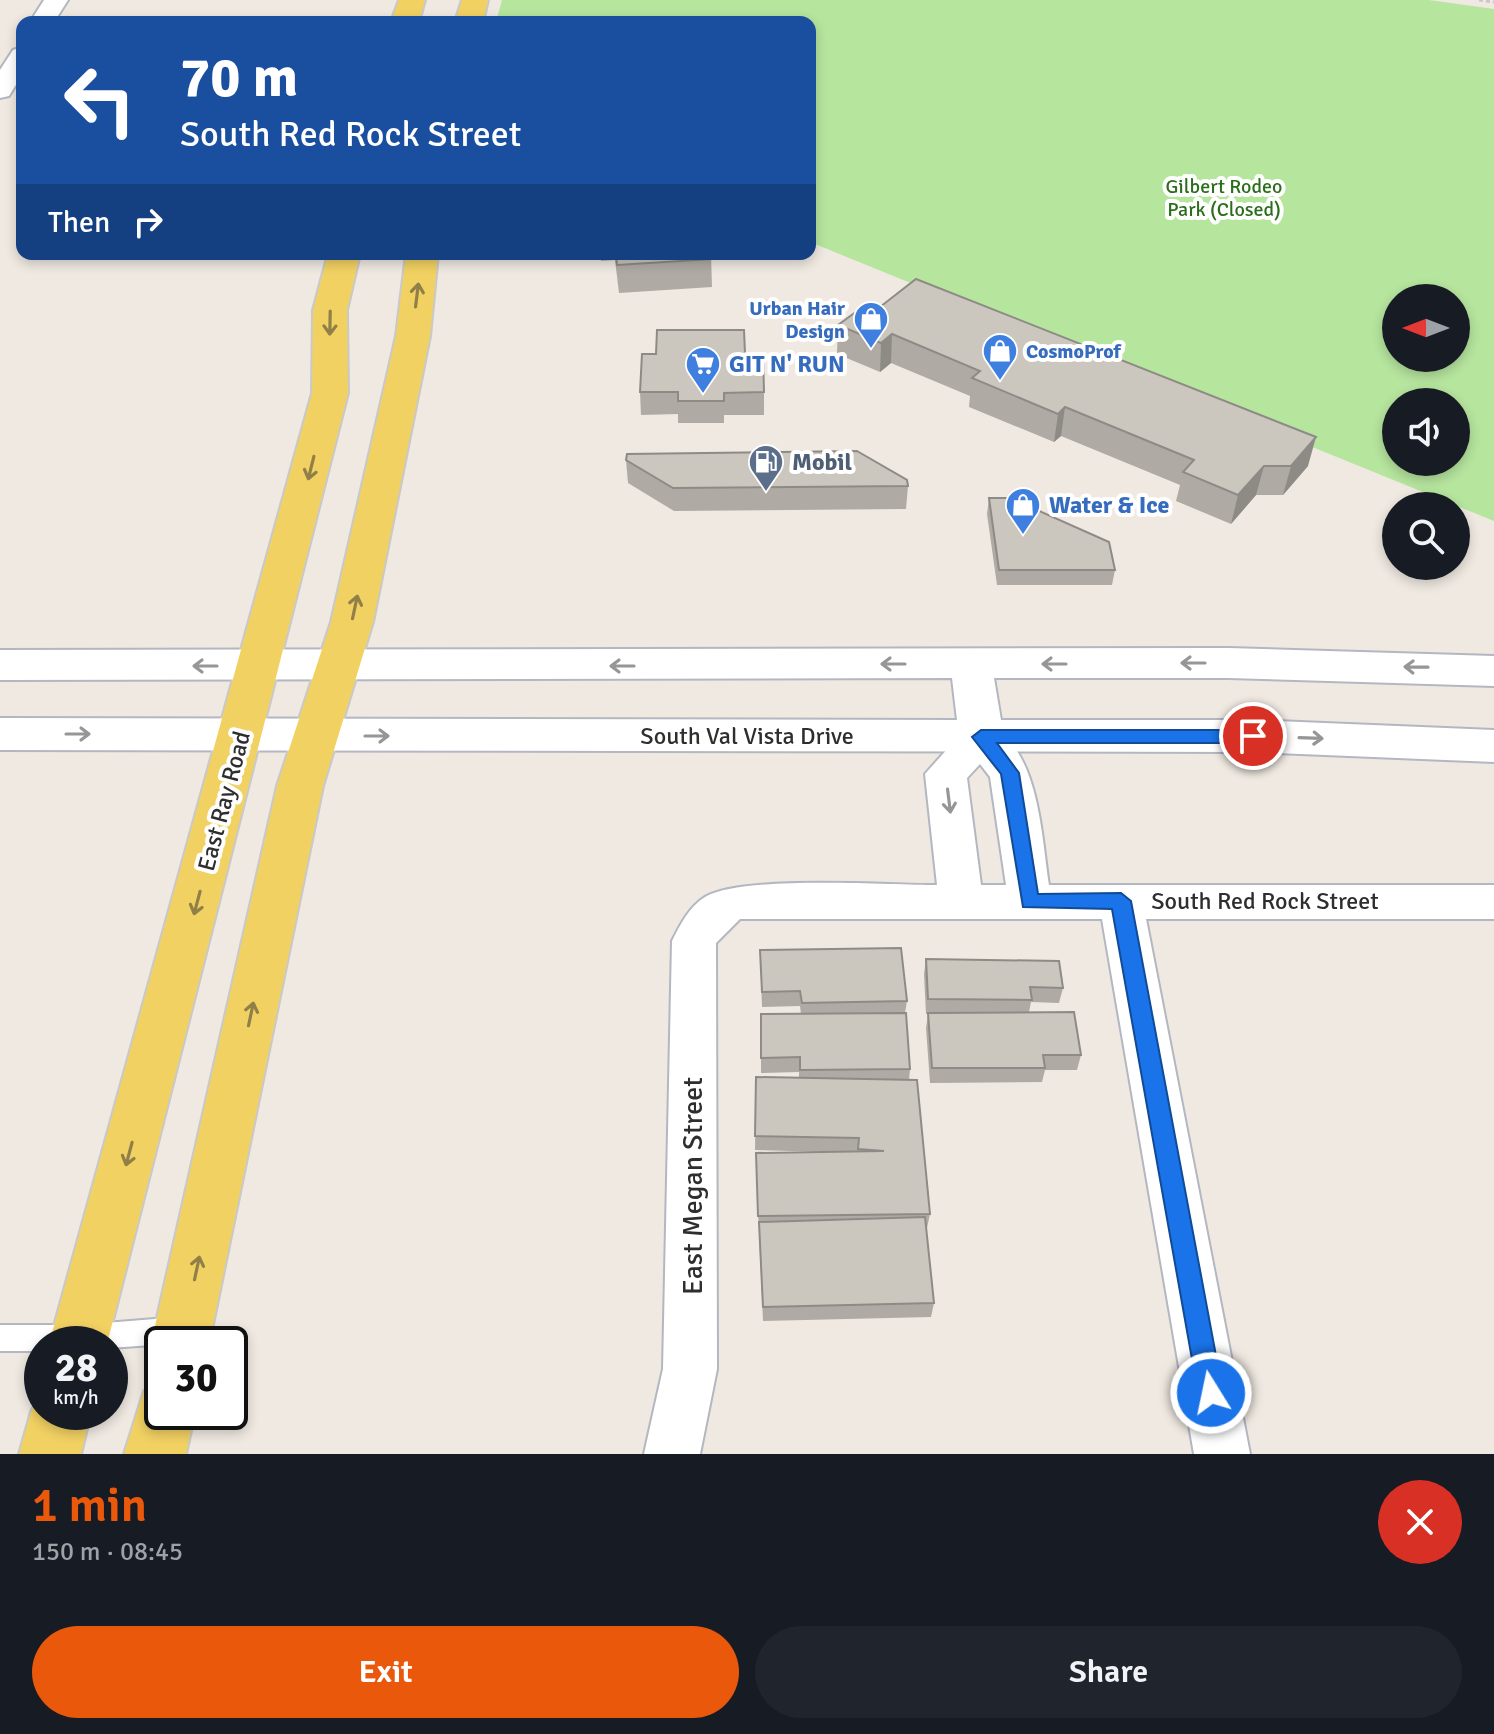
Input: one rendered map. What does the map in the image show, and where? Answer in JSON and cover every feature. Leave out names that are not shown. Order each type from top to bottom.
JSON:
[{"type":"main road","name":"East Ray Road","points":[[83,1326],[243,733],[330,393],[330,310],[342,260]]},
{"type":"main road","points":[[184,1326],[300,786],[352,622],[413,336],[421,260]]},
{"type":"main road","points":[[0,665],[1228,663],[1494,671]]},
{"type":"main road","points":[[971,664],[981,737]]},
{"type":"main road","name":"South Val Vista Drive","points":[[0,734],[1253,736],[1494,746]]},
{"type":"main road","points":[[50,1454],[56,1430]]},
{"type":"main road","points":[[155,1454],[161,1430]]},
{"type":"street","points":[[0,90],[16,65]]},
{"type":"street","points":[[961,902],[946,774],[981,737],[1010,773],[1030,902]]},
{"type":"street","points":[[1121,901],[1222,1454]]},
{"type":"street","name":"South Red Rock Street","points":[[706,920],[721,906],[740,902],[1494,902]]},
{"type":"street","name":"East Megan Street","points":[[672,1454],[690,1369],[694,941],[706,920]]},
{"type":"lane","points":[[0,1338],[24,1339]]},
{"type":"path","points":[[1479,0],[1494,2]]},
{"type":"green space","name":"Gilbert Rodeo Park (Closed)","points":[[502,0],[1429,0],[1494,9],[1494,521],[1470,511],[1470,492],[1423,492],[1384,476],[1470,476],[1470,388],[1382,388],[1382,475],[816,244],[816,16],[498,16]]},
{"type":"building","points":[[617,260],[696,260],[617,265]]},
{"type":"building","points":[[916,279],[1316,437],[1291,466],[1264,466],[1238,495],[1183,472],[1194,460],[1065,407],[1058,414],[972,378],[980,371],[892,334],[881,343],[838,325],[868,303],[880,307]]},
{"type":"building","name":"GIT N' RUN","points":[[657,330],[744,330],[745,353],[763,353],[764,392],[724,393],[724,401],[678,401],[678,392],[640,392],[642,354],[656,354]]},
{"type":"building","points":[[857,451],[907,480],[908,486],[673,488],[626,460],[627,454]]},
{"type":"building","name":"Water & Ice","points":[[989,498],[1010,498],[1109,542],[1115,570],[999,570]]},
{"type":"building","points":[[901,948],[907,1001],[802,1003],[800,991],[762,992],[760,950]]},
{"type":"building","points":[[926,959],[1059,961],[1063,988],[1030,987],[1032,1000],[928,999]]},
{"type":"building","points":[[1074,1012],[1081,1055],[1043,1055],[1045,1068],[932,1068],[928,1013]]},
{"type":"building","points":[[906,1013],[910,1069],[800,1070],[800,1057],[761,1058],[761,1014]]},
{"type":"building","points":[[756,1077],[917,1080],[930,1214],[758,1216],[756,1153],[884,1151],[858,1149],[859,1138],[755,1136]]},
{"type":"building","points":[[925,1217],[934,1303],[763,1307],[759,1222]]},
{"type":"place","name":"Urban Hair Design","points":[[871,350]]},
{"type":"place","name":"CosmoProf","points":[[1000,382]]},
{"type":"place","name":"GIT N' RUN","points":[[703,395]]},
{"type":"place","name":"Mobil","points":[[766,493]]},
{"type":"place","name":"Water & Ice","points":[[1023,536]]},
{"type":"route","points":[[1211,1393],[1121,901],[1030,902],[1010,773],[981,737],[1253,736]]}]
